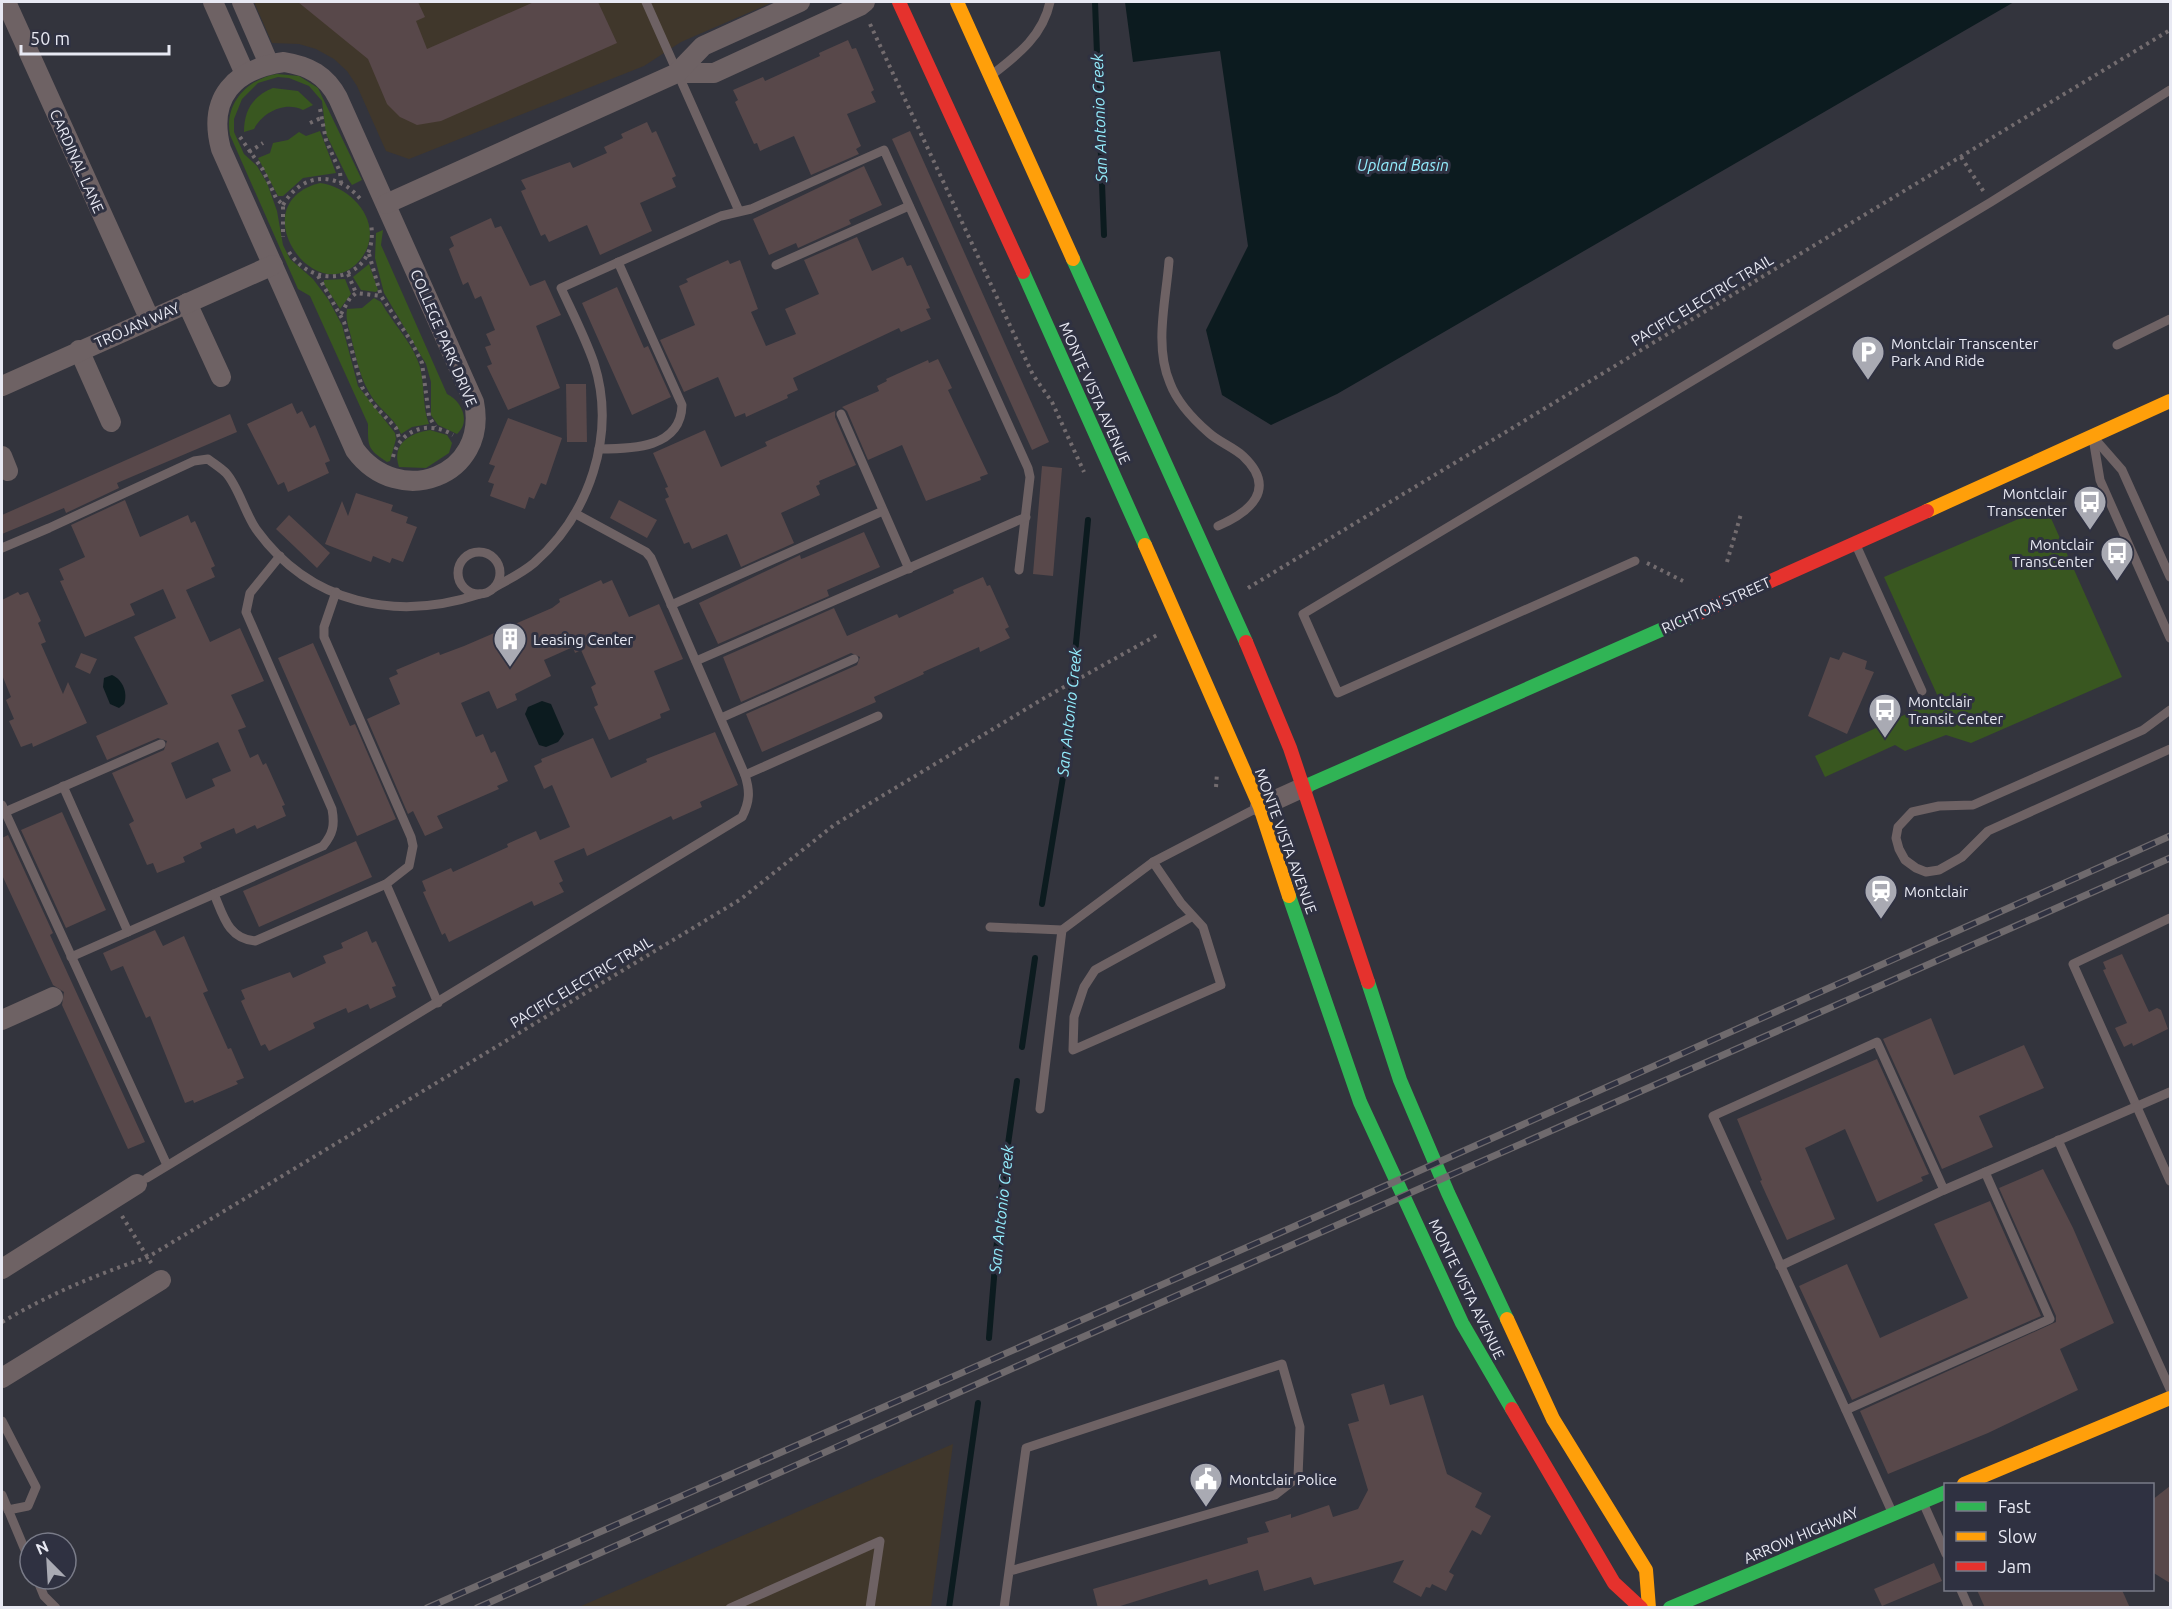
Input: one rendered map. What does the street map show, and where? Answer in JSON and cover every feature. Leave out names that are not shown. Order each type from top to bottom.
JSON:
[{"type":"main road","name":"MONTE VISTA AVENUE","points":[[899,2],[1089,417],[1260,807],[1329,1017],[1360,1102],[1462,1323],[1614,1583],[1641,1608]]},
{"type":"main road","name":"MONTE VISTA AVENUE","points":[[957,2],[1228,599],[1304,787],[1360,965],[1405,1091],[1448,1193],[1553,1419],[1646,1570],[1649,1608]]},
{"type":"main road","name":"RICHTON STREET","points":[[1304,787],[2170,401]]},
{"type":"main road","points":[[1969,1483],[2170,1398]]},
{"type":"main road","name":"ARROW HIGHWAY","points":[[1670,1608],[1944,1493]]},
{"type":"street","name":"CARDINAL LANE","points":[[6,2],[150,320]]},
{"type":"street","points":[[213,2],[245,74]]},
{"type":"street","points":[[242,2],[269,64]]},
{"type":"street","points":[[387,204],[677,73],[703,46],[800,2]]},
{"type":"street","points":[[677,73],[714,73],[865,2]]},
{"type":"street","name":"COLLEGE PARK DRIVE","points":[[284,62],[300,64],[313,70],[333,88],[474,402],[475,424],[469,446],[458,462],[437,478],[415,482],[389,479],[370,467],[355,450],[221,148],[217,132],[223,97],[232,83],[245,74],[269,64],[284,62]]},
{"type":"street","name":"TROJAN WAY","points":[[2,386],[273,265]]},
{"type":"street","points":[[188,303],[221,376]]},
{"type":"street","points":[[79,350],[111,422]]},
{"type":"street","name":"RICHTON STREET","points":[[1260,807],[1304,787]]},
{"type":"street","points":[[4,1015],[53,997]]},
{"type":"street","points":[[2,1269],[142,1181]]},
{"type":"street","points":[[2,1378],[161,1281]]},
{"type":"lane","points":[[646,2],[739,212]]},
{"type":"lane","points":[[991,76],[1018,55],[1041,29],[1050,2]]},
{"type":"lane","points":[[1635,561],[1338,693],[1303,614],[1991,202],[2170,90]]},
{"type":"lane","points":[[2,548],[194,461],[208,459],[227,474],[246,514],[280,556],[314,582],[364,602],[406,608],[451,603],[480,594],[536,561],[564,531],[576,514],[591,481],[602,426],[597,378],[584,339],[561,288],[721,216],[751,209],[884,150],[1028,468],[1030,477],[1019,570]]},
{"type":"lane","points":[[776,265],[909,206]]},
{"type":"lane","points":[[1169,261],[1162,336],[1163,356],[1170,384],[1184,406],[1210,434],[1243,456],[1255,473],[1259,486],[1256,501],[1237,517],[1218,526]]},
{"type":"lane","points":[[599,449],[641,448],[668,436],[679,426],[682,416],[682,405],[618,262]]},
{"type":"lane","points":[[2117,345],[2170,319]]},
{"type":"lane","points":[[841,414],[909,569]]},
{"type":"lane","points":[[2092,436],[2122,470],[2170,578]]},
{"type":"lane","points":[[2092,436],[2100,480],[2170,638]]},
{"type":"lane","points":[[671,605],[884,511]]},
{"type":"lane","points":[[142,1181],[742,816],[749,796],[745,775],[646,552],[576,514]]},
{"type":"lane","points":[[696,661],[1026,517]]},
{"type":"lane","points":[[1855,543],[1922,692]]},
{"type":"lane","points":[[480,594],[465,588],[460,581],[460,565],[471,554],[487,553],[499,564],[499,580],[495,587]]},
{"type":"lane","points":[[71,957],[323,846],[333,830],[332,809],[246,612],[250,593],[280,556]]},
{"type":"lane","points":[[214,894],[228,927],[235,935],[255,941],[386,884],[409,866],[413,846],[327,646],[324,627],[336,592]]},
{"type":"lane","points":[[721,718],[854,659]]},
{"type":"lane","points":[[2170,710],[2143,730],[1973,805],[1931,807],[1912,812],[1898,826],[1896,837],[1899,849],[1905,860],[1916,868],[1926,872],[1939,870],[1962,857],[1988,831],[2170,749]]},
{"type":"lane","points":[[745,775],[878,716]]},
{"type":"lane","points":[[161,744],[63,786],[3,808],[168,1165]]},
{"type":"lane","points":[[63,786],[128,932]]},
{"type":"lane","points":[[990,927],[1062,930],[1153,862],[1260,807]]},
{"type":"lane","points":[[1153,862],[1181,903],[1193,915],[1203,927],[1221,985],[1073,1050],[1074,1017],[1084,987],[1095,970],[1193,915]]},
{"type":"lane","points":[[386,884],[438,1003]]},
{"type":"lane","points":[[2170,918],[2073,964],[2170,1181]]},
{"type":"lane","points":[[1040,1109],[1062,930]]},
{"type":"lane","points":[[1893,1514],[1713,1116],[1877,1042],[1944,1190]]},
{"type":"lane","points":[[1780,1266],[1944,1190],[2170,1092]]},
{"type":"lane","points":[[2058,1140],[2170,1389]]},
{"type":"lane","points":[[1846,1410],[2050,1319],[1985,1172]]},
{"type":"lane","points":[[1004,1608],[1026,1448],[1282,1364],[1299,1427],[1298,1477],[1291,1483],[1275,1495],[1010,1571]]},
{"type":"lane","points":[[2,1421],[36,1487],[28,1506],[8,1510]]},
{"type":"lane","points":[[2,1495],[18,1534]]},
{"type":"lane","points":[[1922,1502],[1944,1550]]},
{"type":"lane","points":[[730,1608],[880,1541],[870,1608]]},
{"type":"lane","points":[[42,1591],[56,1608]]},
{"type":"lane","points":[[1962,1591],[1970,1608]]},
{"type":"path","points":[[870,24],[1033,375],[1052,402],[1086,476]]},
{"type":"path","name":"PACIFIC ELECTRIC TRAIL","points":[[1246,589],[2170,30]]},
{"type":"path","points":[[317,100],[326,140],[340,172],[341,183]]},
{"type":"path","points":[[310,123],[321,118]]},
{"type":"path","points":[[238,132],[249,152],[263,170],[276,198],[283,205]]},
{"type":"path","points":[[249,152],[263,144]]},
{"type":"path","points":[[1961,157],[1991,202]]},
{"type":"path","points":[[284,240],[281,223],[283,205],[288,195],[304,182],[322,177],[341,183],[363,203]]},
{"type":"path","points":[[317,275],[348,274],[364,262],[373,241],[371,222]]},
{"type":"path","points":[[286,246],[298,263],[317,275],[341,314],[362,387],[374,405],[396,428],[400,441],[389,479]]},
{"type":"path","points":[[369,254],[381,296],[417,351],[425,376],[429,416],[435,428]]},
{"type":"path","points":[[348,274],[356,293]]},
{"type":"path","points":[[341,314],[350,298],[356,293],[381,296]]},
{"type":"path","points":[[400,441],[417,429],[435,428],[469,446]]},
{"type":"path","points":[[1727,562],[1741,514]]},
{"type":"path","points":[[1647,563],[1683,581]]},
{"type":"path","points":[[1153,624],[1162,646]]},
{"type":"path","name":"PACIFIC ELECTRIC TRAIL","points":[[2,1322],[49,1294],[148,1257],[741,899],[834,825],[1046,697],[1157,635]]},
{"type":"path","points":[[1213,764],[1218,775],[1216,787]]},
{"type":"path","points":[[112,1200],[148,1257]]},
{"type":"shaded area","points":[[254,2],[773,2],[681,42],[644,66],[409,159],[386,151],[357,86],[347,71],[334,59],[316,49],[299,44],[272,43]]},
{"type":"shaded area","points":[[953,1444],[931,1607],[579,1607]]},
{"type":"green space","points":[[277,74],[299,76],[318,88],[362,180],[352,185],[348,179],[326,134],[322,101],[309,86],[289,78],[278,77],[258,83],[242,99],[234,119],[234,132],[244,154],[257,166],[267,183],[277,211],[283,245],[290,259],[313,279],[328,299],[342,325],[358,386],[395,433],[396,439],[390,461],[387,462],[370,446],[368,424],[310,296],[298,289],[230,135],[231,113],[240,95],[256,81]]},
{"type":"green space","points":[[273,88],[298,91],[313,105],[303,110],[289,107],[275,110],[263,118],[254,129],[244,132],[244,124],[251,105],[260,95]]},
{"type":"green space","points":[[320,131],[336,173],[303,178],[283,196],[278,196],[258,158],[270,153],[273,143],[288,140],[299,132],[306,136]]},
{"type":"green space","points":[[320,183],[333,186],[355,200],[368,222],[370,235],[367,247],[360,260],[342,273],[324,273],[306,264],[293,249],[286,230],[286,211],[297,194]]},
{"type":"green space","points":[[383,230],[381,245],[447,394],[457,402],[463,412],[463,424],[457,434],[438,425],[431,415],[431,382],[426,364],[384,293],[375,258],[376,233]]},
{"type":"green space","points":[[369,264],[378,290],[376,292],[361,290],[353,277]]},
{"type":"green space","points":[[345,279],[351,294],[340,309],[324,284],[324,280]]},
{"type":"green space","points":[[374,298],[381,302],[408,342],[417,358],[422,374],[425,410],[429,424],[412,427],[401,434],[364,383],[347,321],[347,309],[362,308]]},
{"type":"green space","points":[[430,430],[447,435],[452,443],[449,453],[426,468],[399,467],[398,452],[404,441]]},
{"type":"green space","points":[[2046,507],[2122,677],[1971,743],[1946,735],[1905,751],[1895,745],[1825,777],[1815,756],[1939,699],[1884,577]]},
{"type":"water","name":"Upland Basin","points":[[1125,2],[2014,2],[1337,394],[1271,425],[1222,395],[1206,330],[1248,246],[1220,51],[1133,62]]},
{"type":"water","points":[[112,675],[122,683],[125,691],[124,704],[119,708],[110,704],[103,687],[104,678]]},
{"type":"water","points":[[542,701],[551,704],[564,734],[558,742],[546,747],[539,745],[525,714],[528,707]]},
{"type":"building","points":[[298,2],[418,2],[425,17],[416,21],[427,49],[534,2],[598,2],[617,43],[441,121],[417,125],[400,117],[387,104],[368,59]]},
{"type":"building","points":[[848,40],[852,49],[856,48],[874,90],[871,92],[876,102],[847,114],[861,146],[856,149],[859,154],[811,175],[794,136],[760,151],[757,143],[754,144],[735,102],[738,100],[733,90],[763,77],[765,81],[820,56],[819,53]]},
{"type":"building","points":[[647,122],[652,133],[656,131],[676,176],[672,178],[676,187],[640,203],[652,231],[600,255],[587,225],[549,242],[545,234],[541,236],[521,191],[526,189],[521,180],[570,162],[573,168],[607,153],[604,147],[623,138],[621,134]]},
{"type":"building","points":[[910,131],[1049,442],[1032,450],[892,139]]},
{"type":"building","points":[[864,166],[882,205],[849,220],[851,224],[798,248],[796,243],[769,255],[753,219]]},
{"type":"building","points":[[491,218],[495,228],[501,226],[530,286],[545,280],[561,315],[536,326],[560,388],[508,410],[487,366],[492,364],[485,347],[491,345],[486,334],[495,330],[481,296],[475,299],[468,282],[463,285],[449,249],[454,246],[450,237]]},
{"type":"building","points":[[857,237],[872,271],[903,257],[907,266],[911,265],[930,308],[926,309],[931,319],[901,332],[899,328],[793,378],[798,390],[787,395],[788,398],[746,417],[745,413],[735,417],[718,377],[684,392],[660,340],[695,325],[679,286],[688,282],[686,279],[728,260],[730,264],[740,260],[758,309],[751,312],[766,346],[796,334],[785,309],[819,294],[804,260]]},
{"type":"building","points":[[617,287],[644,348],[648,346],[671,397],[632,415],[582,303]]},
{"type":"building","points":[[938,359],[952,388],[948,390],[988,474],[980,477],[981,480],[926,501],[902,445],[868,460],[847,411],[842,407],[879,391],[877,386],[887,381],[886,379],[928,360],[929,363]]},
{"type":"building","points":[[566,384],[586,384],[587,442],[567,442]]},
{"type":"building","points":[[292,403],[297,414],[302,411],[310,428],[315,425],[330,461],[325,463],[329,473],[288,492],[284,482],[278,485],[247,424]]},
{"type":"building","points":[[835,411],[835,417],[856,465],[819,481],[820,484],[816,486],[820,495],[781,513],[794,543],[741,567],[727,534],[692,549],[689,542],[684,544],[665,499],[669,497],[665,488],[668,487],[653,453],[705,430],[721,467],[767,446],[765,442]]},
{"type":"building","points":[[230,414],[237,432],[117,483],[119,488],[66,513],[64,508],[2,534],[2,515]]},
{"type":"building","points":[[508,418],[562,438],[546,485],[541,483],[534,499],[529,497],[525,509],[490,496],[494,484],[488,482],[495,466],[489,464]]},
{"type":"building","points":[[1042,466],[1062,468],[1053,576],[1033,574]]},
{"type":"building","points":[[356,493],[393,505],[391,511],[408,517],[406,523],[417,527],[403,562],[392,558],[390,563],[373,556],[371,562],[325,544],[342,501],[348,516]]},
{"type":"building","points":[[125,500],[140,537],[188,515],[191,523],[195,521],[215,566],[211,568],[215,577],[186,590],[210,642],[240,628],[264,681],[231,695],[246,727],[238,730],[250,758],[258,754],[263,765],[266,763],[285,805],[282,806],[286,816],[257,829],[255,825],[236,834],[234,828],[200,843],[202,848],[183,857],[185,862],[157,873],[153,863],[147,865],[129,824],[134,821],[112,773],[164,750],[167,741],[158,738],[107,760],[96,736],[168,704],[134,637],[176,618],[163,589],[130,604],[135,615],[85,637],[60,581],[64,580],[59,569],[85,557],[71,525]],"holes":[[[218,742],[231,771],[212,779],[215,786],[186,799],[171,763]]]},
{"type":"building","points":[[619,500],[657,520],[647,538],[610,518]]},
{"type":"building","points":[[289,515],[330,553],[317,568],[276,529]]},
{"type":"building","points":[[864,532],[880,567],[827,590],[829,596],[718,644],[699,603],[800,555],[801,559],[804,558]]},
{"type":"building","points":[[983,577],[987,586],[990,585],[1009,627],[1005,629],[1010,638],[980,652],[979,647],[923,672],[924,674],[874,697],[876,702],[762,752],[746,714],[857,665],[860,657],[851,653],[741,702],[723,657],[834,608],[847,636],[897,614],[899,618]]},
{"type":"building","points":[[601,580],[603,584],[612,580],[629,617],[659,604],[683,659],[654,671],[670,710],[660,714],[661,718],[609,740],[594,707],[598,705],[591,687],[596,684],[581,650],[575,653],[573,647],[544,660],[551,676],[515,694],[517,700],[497,709],[489,691],[461,703],[476,737],[483,734],[491,753],[495,751],[508,781],[497,786],[499,789],[437,816],[443,828],[425,836],[413,811],[408,814],[367,719],[400,704],[389,678],[398,674],[396,670],[439,652],[440,655],[464,646],[552,608],[560,602],[559,599]]},
{"type":"building","points":[[18,592],[20,595],[28,592],[41,621],[38,623],[46,642],[41,644],[63,694],[68,682],[87,723],[33,747],[32,743],[21,747],[9,721],[14,719],[6,700],[11,697],[2,675],[2,600]]},
{"type":"building","points":[[313,643],[350,726],[355,724],[396,819],[357,836],[278,658]]},
{"type":"building","points":[[1843,652],[1867,661],[1865,669],[1874,672],[1847,734],[1808,716],[1830,657],[1839,660]]},
{"type":"building","points":[[81,653],[97,659],[90,674],[75,667]]},
{"type":"building","points":[[715,732],[738,785],[700,802],[702,807],[673,820],[671,816],[587,856],[584,848],[554,861],[563,881],[559,883],[564,892],[534,906],[532,901],[449,942],[445,933],[442,935],[423,892],[426,891],[422,881],[451,868],[453,872],[508,847],[507,844],[536,831],[540,840],[570,827],[552,785],[544,789],[534,766],[542,762],[541,759],[593,738],[611,778],[647,762],[646,759]]},
{"type":"building","points":[[62,812],[106,910],[66,928],[21,830]]},
{"type":"building","points":[[8,835],[53,933],[50,935],[145,1142],[128,1149],[62,1005],[64,992],[53,985],[2,875],[2,838]]},
{"type":"building","points":[[356,841],[372,877],[259,927],[243,891]]},
{"type":"building","points":[[155,930],[163,946],[184,936],[208,991],[203,993],[228,1049],[231,1048],[244,1078],[236,1081],[238,1084],[194,1103],[193,1100],[185,1103],[150,1016],[146,1018],[123,966],[111,971],[103,953]]},
{"type":"building","points":[[367,931],[372,943],[376,941],[396,986],[392,987],[396,997],[370,1009],[368,1004],[348,1013],[346,1008],[313,1023],[315,1028],[269,1051],[265,1044],[261,1046],[241,1001],[245,999],[241,990],[290,972],[293,978],[326,963],[323,956],[343,948],[341,943]]},
{"type":"building","points":[[2122,954],[2149,1012],[2157,1008],[2161,1010],[2168,1029],[2133,1046],[2132,1043],[2124,1047],[2115,1028],[2127,1023],[2103,970],[2106,969],[2103,962]]},
{"type":"building","points":[[1931,1018],[1954,1075],[2024,1045],[2044,1088],[1979,1116],[1993,1147],[1942,1169],[1883,1039]]},
{"type":"building","points":[[1877,1059],[1929,1174],[1921,1177],[1923,1181],[1877,1202],[1845,1129],[1805,1148],[1835,1219],[1787,1240],[1760,1181],[1762,1180],[1737,1119]]},
{"type":"building","points":[[2043,1169],[2073,1228],[2114,1323],[2060,1349],[2078,1390],[1988,1433],[1888,1474],[1860,1411],[2056,1322],[2056,1316],[1999,1188]]},
{"type":"building","points":[[1990,1201],[2041,1316],[1852,1400],[1799,1286],[1847,1264],[1880,1338],[1968,1298],[1934,1224]]},
{"type":"building","points":[[1384,1384],[1390,1405],[1423,1395],[1447,1474],[1482,1493],[1475,1507],[1491,1516],[1481,1535],[1472,1530],[1449,1572],[1454,1575],[1446,1591],[1432,1584],[1430,1588],[1426,1587],[1421,1597],[1393,1582],[1404,1560],[1314,1585],[1311,1577],[1264,1591],[1258,1570],[1209,1585],[1207,1579],[1114,1608],[1098,1608],[1093,1589],[1248,1543],[1247,1538],[1269,1532],[1265,1522],[1291,1514],[1291,1518],[1329,1505],[1333,1517],[1358,1509],[1368,1490],[1348,1424],[1359,1421],[1351,1394]]},
{"type":"building","points":[[2170,1486],[2170,1583],[2154,1573],[2154,1498]]},
{"type":"building","points":[[1934,1563],[1942,1581],[1882,1606],[1874,1589]]},
{"type":"building","points":[[1977,1591],[2122,1591],[2130,1608],[1985,1608]]},
{"type":"waterway","name":"San Antonio Creek","points":[[1095,2],[1104,235]]},
{"type":"waterway","name":"San Antonio Creek","points":[[1042,904],[1063,777],[1088,520]]},
{"type":"waterway","name":"San Antonio Creek","points":[[1022,1047],[1035,958]]},
{"type":"waterway","name":"San Antonio Creek","points":[[989,1338],[1001,1193],[1017,1081]]},
{"type":"waterway","name":"San Antonio Creek","points":[[949,1608],[978,1403]]},
{"type":"railway","points":[[427,1608],[1293,1227],[2170,836]]},
{"type":"railway","points":[[477,1608],[1058,1348],[2170,858]]},
{"type":"traffic: fast","points":[[1073,259],[1246,642]]},
{"type":"traffic: fast","points":[[1023,272],[1145,545]]},
{"type":"traffic: fast","points":[[1304,787],[1697,614]]},
{"type":"traffic: fast","points":[[1289,896],[1360,1102],[1462,1323],[1512,1409]]},
{"type":"traffic: fast","points":[[1368,982],[1400,1080],[1448,1193],[1507,1319]]},
{"type":"traffic: fast","points":[[1670,1608],[1944,1493]]},
{"type":"traffic: slow","points":[[957,2],[1073,259]]},
{"type":"traffic: slow","points":[[1927,511],[2170,401]]},
{"type":"traffic: slow","points":[[1145,545],[1260,807],[1289,896]]},
{"type":"traffic: slow","points":[[1507,1319],[1553,1419],[1646,1570],[1649,1608]]},
{"type":"traffic: slow","points":[[1966,1483],[2170,1398]]},
{"type":"traffic: jam","points":[[899,2],[1023,272]]},
{"type":"traffic: jam","points":[[1697,614],[1927,511]]},
{"type":"traffic: jam","points":[[1246,642],[1290,748],[1368,982]]},
{"type":"traffic: jam","points":[[1512,1409],[1614,1583],[1641,1608]]},
{"type":"place","name":"Montclair Transcenter Park And Ride","points":[[1868,381]]},
{"type":"place","name":"Montclair Transcenter","points":[[2090,531]]},
{"type":"place","name":"Montclair TransCenter","points":[[2117,582]]},
{"type":"place","name":"Leasing Center","points":[[510,668]]},
{"type":"place","name":"Montclair Transit Center","points":[[1885,739]]},
{"type":"place","name":"Montclair","points":[[1881,920]]},
{"type":"place","name":"Montclair Police","points":[[1206,1508]]}]
